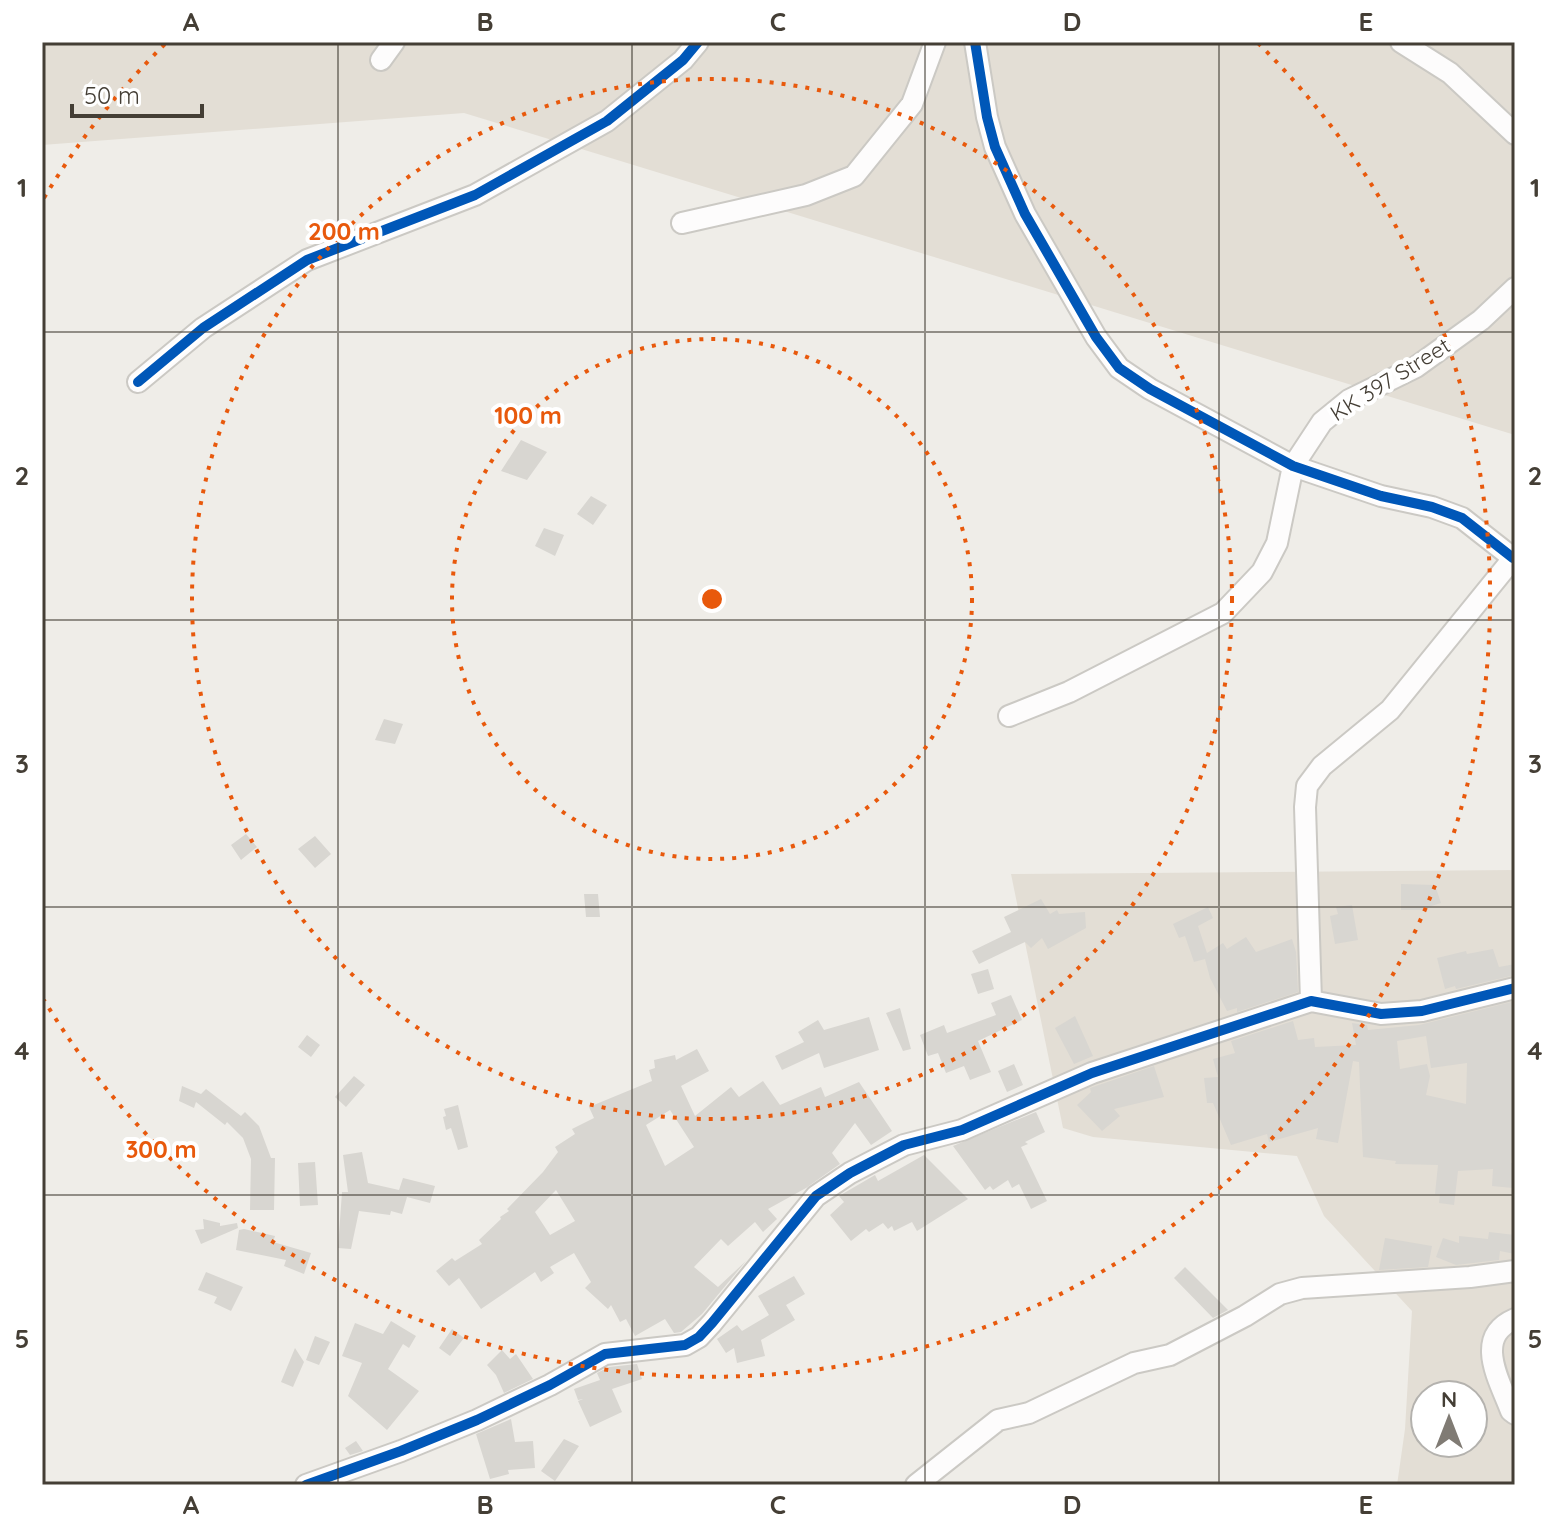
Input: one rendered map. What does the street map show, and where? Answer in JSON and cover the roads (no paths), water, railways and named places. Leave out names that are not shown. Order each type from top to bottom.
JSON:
[{"type":"street","points":[[381,60],[394,42]]},
{"type":"street","points":[[138,382],[203,328],[307,260],[475,195],[607,121],[683,60],[698,42]]},
{"type":"street","points":[[682,223],[806,195],[854,176],[912,104],[935,42]]},
{"type":"street","points":[[975,42],[995,147],[1025,214],[1096,337],[1119,368],[1150,389],[1293,466],[1381,496],[1432,507],[1462,518],[1514,557],[1390,710],[1322,766],[1307,786],[1311,1001]]},
{"type":"street","points":[[1401,42],[1450,73],[1515,134]]},
{"type":"street","name":"KK 397 Street","points":[[1009,716],[1069,692],[1223,613],[1262,572],[1277,543],[1293,466],[1322,422],[1349,400],[1416,367],[1481,320],[1515,288]]},
{"type":"street","points":[[306,1485],[477,1420],[605,1354],[685,1345],[699,1337],[816,1196],[892,1150],[962,1130],[1092,1073],[1311,1001],[1381,1014],[1422,1011],[1515,988]]},
{"type":"street","points":[[916,1485],[998,1420],[1029,1413],[1134,1363],[1170,1355],[1280,1294],[1302,1288],[1470,1277],[1515,1271]]},
{"type":"street","points":[[1515,1319],[1500,1325],[1492,1338],[1491,1347],[1499,1380],[1515,1414]]}]
